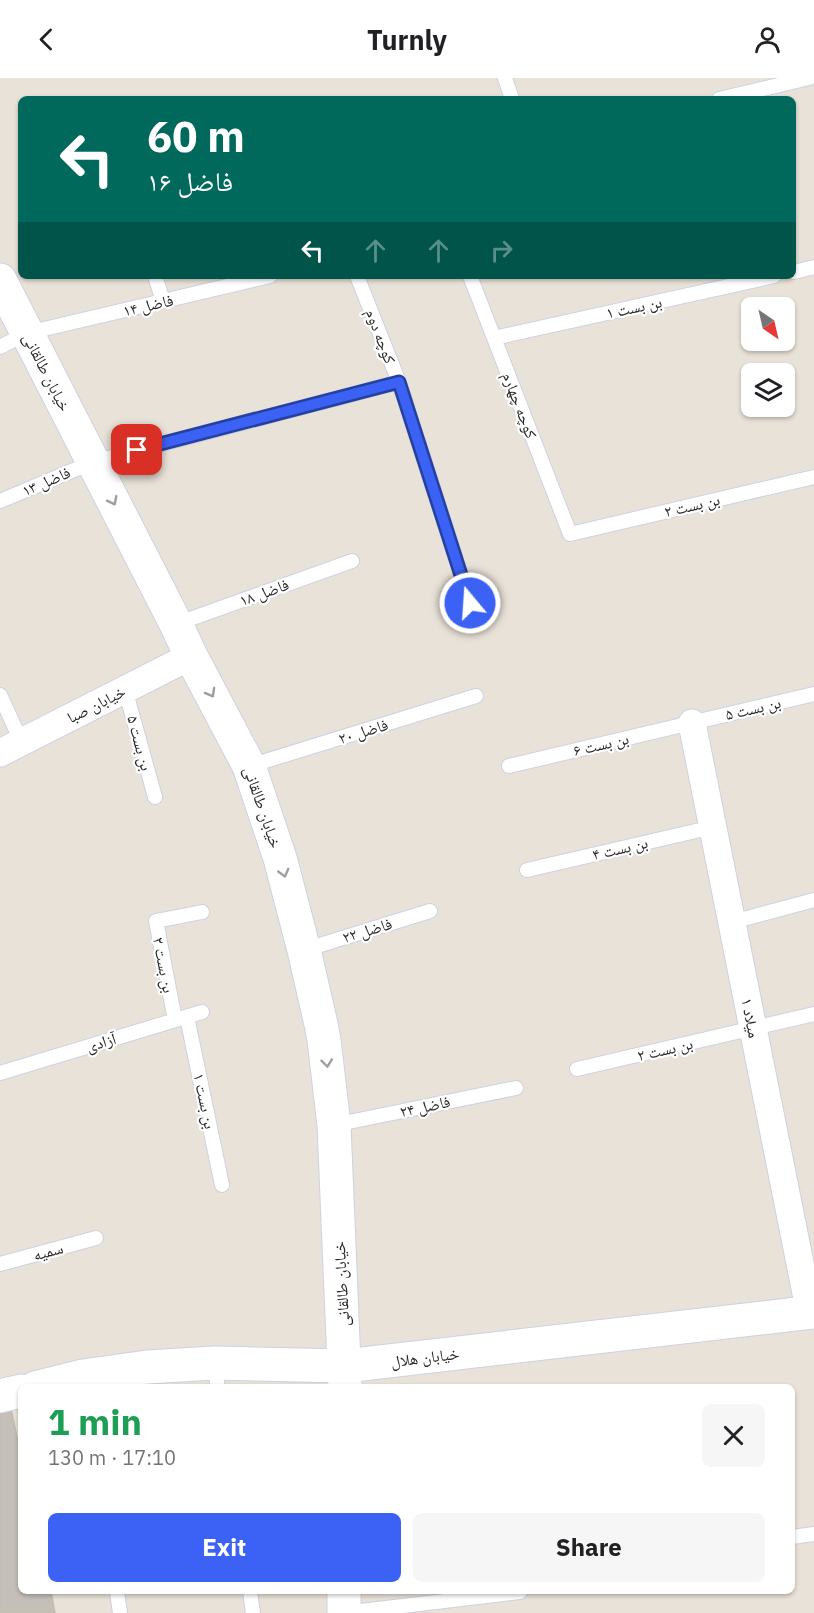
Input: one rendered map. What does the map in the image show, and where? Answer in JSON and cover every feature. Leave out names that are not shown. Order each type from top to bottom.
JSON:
[{"type":"main road","name":"خیابان طالقانی","points":[[0,280],[14,340],[93,462],[249,766],[280,858],[324,1040],[334,1125],[345,1377]]},
{"type":"main road","name":"خیابان هلال","points":[[68,1384],[147,1367],[216,1375],[345,1377],[812,1312]]},
{"type":"main road","points":[[0,1396],[18,1392]]},
{"type":"main road","points":[[344,1594],[344,1613]]},
{"type":"street","name":"خیابان صبا","points":[[11,747],[191,656]]},
{"type":"street","name":"میلاد ۱","points":[[692,723],[812,1312]]},
{"type":"lane","points":[[505,78],[511,96]]},
{"type":"lane","points":[[732,96],[809,78]]},
{"type":"lane","points":[[796,272],[814,267]]},
{"type":"lane","points":[[156,279],[163,301]]},
{"type":"lane","name":"فاضل ۱۴","points":[[14,340],[257,279]]},
{"type":"lane","name":"کوچه دوم","points":[[358,279],[399,382],[470,603]]},
{"type":"lane","name":"کوچه چهارم","points":[[471,279],[570,534]]},
{"type":"lane","name":"بن بست ۱","points":[[494,338],[760,279]]},
{"type":"lane","name":"فاضل ۱۳","points":[[0,501],[93,462],[399,382]]},
{"type":"lane","name":"بن بست ۲","points":[[570,534],[814,477]]},
{"type":"lane","name":"فاضل ۱۸","points":[[176,624],[352,561]]},
{"type":"lane","name":"بن بست ۵","points":[[125,689],[154,797]]},
{"type":"lane","points":[[0,694],[11,747]]},
{"type":"lane","name":"بن بست ۵","points":[[692,723],[814,694]]},
{"type":"lane","name":"فاضل ۲۰","points":[[249,766],[476,696]]},
{"type":"lane","name":"بن بست ۶","points":[[509,766],[692,723]]},
{"type":"lane","name":"بن بست ۴","points":[[527,870],[713,827]]},
{"type":"lane","points":[[732,922],[814,900]]},
{"type":"lane","name":"فاضل ۲۲","points":[[304,950],[430,911]]},
{"type":"lane","name":"بن بست ۲","points":[[181,1018],[156,921],[202,912]]},
{"type":"lane","name":"آزادی","points":[[0,1073],[202,1012]]},
{"type":"lane","points":[[753,1028],[814,1014]]},
{"type":"lane","name":"بن بست ۱","points":[[181,1018],[222,1185]]},
{"type":"lane","name":"بن بست ۲","points":[[577,1069],[753,1028]]},
{"type":"lane","name":"فاضل ۲۴","points":[[334,1125],[516,1088]]},
{"type":"lane","name":"سمیه","points":[[0,1264],[96,1238]]},
{"type":"lane","points":[[795,1537],[814,1534]]},
{"type":"lane","points":[[117,1594],[120,1613]]},
{"type":"lane","points":[[250,1594],[254,1613]]},
{"type":"lane","points":[[344,1613],[503,1594]]},
{"type":"building","points":[[10,1404],[18,1442],[18,1594],[51,1594],[55,1613],[0,1613],[0,1407]]},
{"type":"route","points":[[137,450],[399,382],[470,603]]}]
